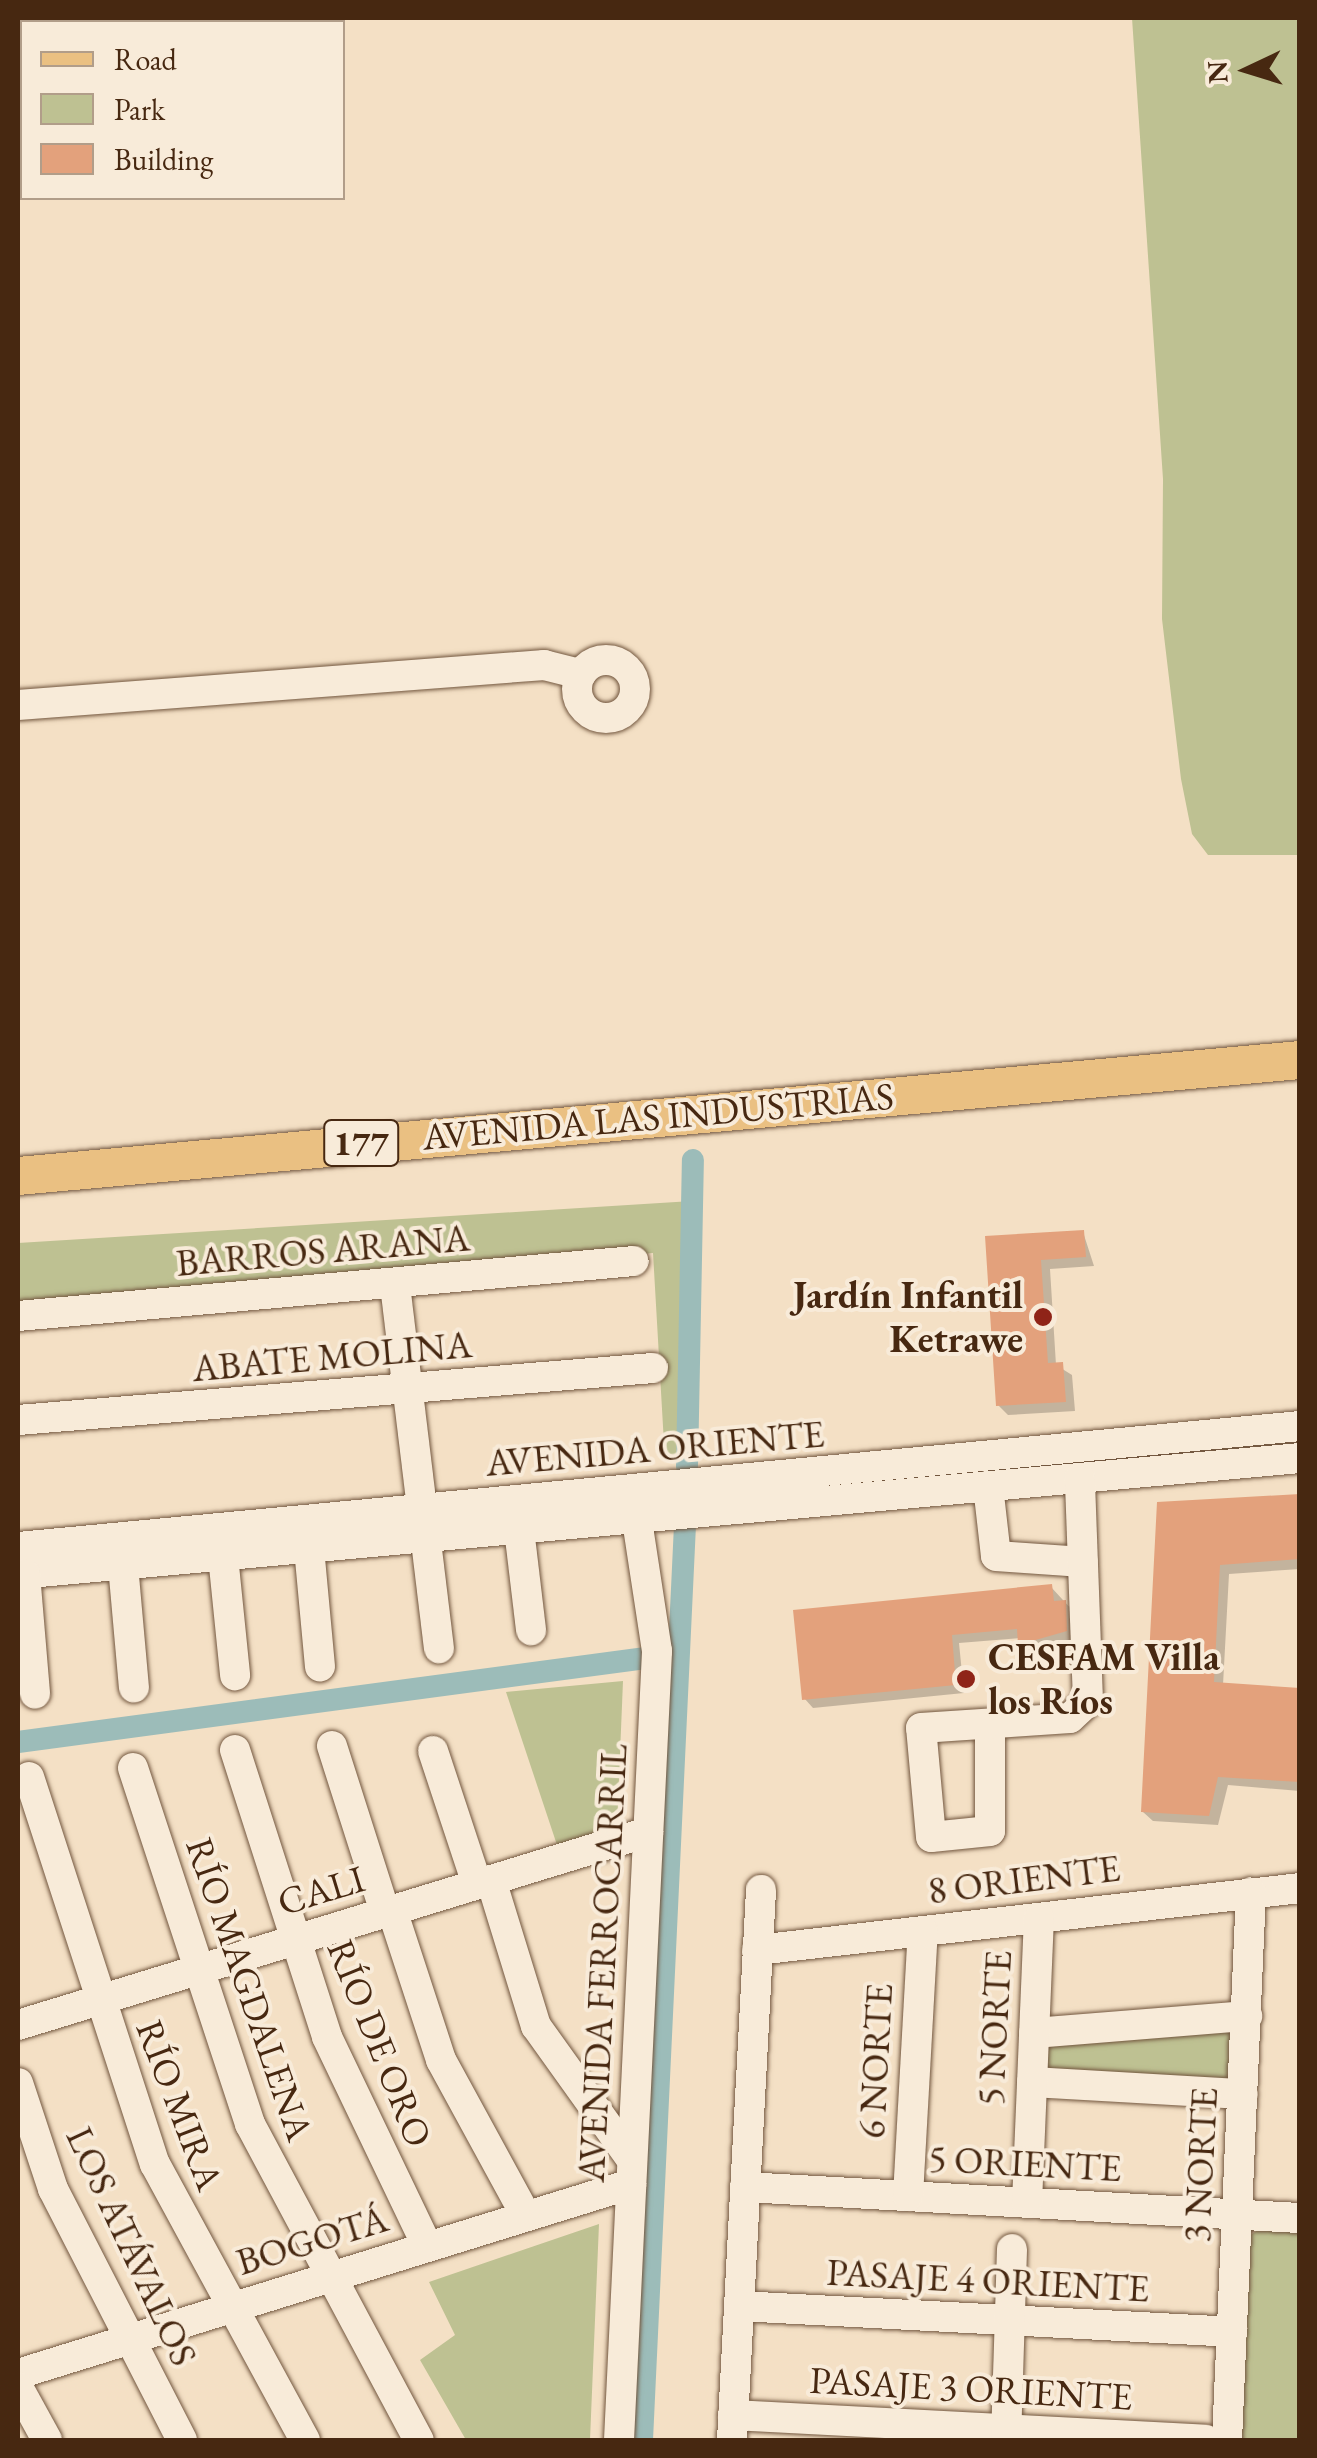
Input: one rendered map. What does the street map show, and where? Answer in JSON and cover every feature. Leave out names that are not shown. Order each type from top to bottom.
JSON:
[{"type":"main road","name":"AVENIDA LAS INDUSTRIAS","points":[[18,1176],[705,1110],[1300,1060]]},
{"type":"street","points":[[18,705],[544,666],[581,674]]},
{"type":"street","name":"BARROS ARANA","points":[[18,1316],[634,1261]]},
{"type":"street","points":[[395,1285],[403,1391],[439,1648]]},
{"type":"street","name":"ABATE MOLINA","points":[[18,1420],[653,1368]]},
{"type":"street","name":"AVENIDA ORIENTE","points":[[20,1565],[634,1505],[1300,1426]]},
{"type":"street","name":"AVENIDA ORIENTE","points":[[20,1565],[123,1565],[309,1548],[422,1524],[519,1529],[634,1505],[988,1486],[1300,1458]]},
{"type":"street","points":[[990,1725],[1085,1708],[1080,1478]]},
{"type":"street","points":[[988,1486],[996,1556],[1083,1562]]},
{"type":"street","name":"AVENIDA FERROCARRIL","points":[[619,2440],[657,1651],[634,1505]]},
{"type":"street","points":[[519,1529],[531,1630]]},
{"type":"street","points":[[309,1548],[320,1666]]},
{"type":"street","points":[[223,1556],[235,1675]]},
{"type":"street","points":[[20,1565],[36,1694]]},
{"type":"street","points":[[123,1565],[134,1688]]},
{"type":"street","points":[[332,1746],[442,2060],[526,2216]]},
{"type":"street","name":"RÍO DE ORO","points":[[235,1750],[346,2084],[428,2246]]},
{"type":"street","points":[[433,1751],[536,2026],[632,2172]]},
{"type":"street","name":"RÍO MAGDALENA","points":[[133,1768],[250,2124],[420,2440]]},
{"type":"street","name":"RÍO MIRA","points":[[29,1776],[98,2000],[155,2164],[305,2440]]},
{"type":"street","name":"CALI","points":[[18,2026],[648,1832]]},
{"type":"street","name":"8 ORIENTE","points":[[757,1950],[1300,1888]]},
{"type":"street","points":[[732,2428],[761,1890]]},
{"type":"street","name":"3 NORTE","points":[[1227,2440],[1251,1894]]},
{"type":"street","name":"5 NORTE","points":[[1027,2203],[1039,1918]]},
{"type":"street","name":"6 NORTE","points":[[908,2196],[922,1931]]},
{"type":"street","points":[[1034,2033],[1247,2016]]},
{"type":"street","points":[[1032,2082],[1243,2094]]},
{"type":"street","name":"LOS ATÁVALOS","points":[[18,2083],[53,2189],[182,2440]]},
{"type":"street","name":"BOGOTÁ","points":[[18,2374],[526,2216],[632,2172]]},
{"type":"street","name":"5 ORIENTE","points":[[745,2187],[1300,2218]]},
{"type":"street","points":[[1006,2436],[1012,2250]]},
{"type":"street","name":"PASAJE 4 ORIENTE","points":[[739,2306],[1232,2332]]},
{"type":"street","points":[[18,2387],[47,2440]]},
{"type":"street","name":"PASAJE 3 ORIENTE","points":[[732,2428],[1205,2440]]},
{"type":"green space","points":[[1132,18],[1299,18],[1299,855],[1208,855],[1192,834],[1181,779],[1162,619],[1163,479]]},
{"type":"green space","points":[[692,1201],[687,1459],[665,1461],[653,1253],[18,1305],[18,1243]]},
{"type":"green space","points":[[623,1681],[617,1827],[557,1845],[506,1692]]},
{"type":"green space","points":[[1235,2027],[1233,2084],[1047,2074],[1048,2041]]},
{"type":"green space","points":[[599,2224],[590,2440],[466,2440],[420,2360],[455,2335],[429,2282]]},
{"type":"green space","points":[[1258,2230],[1299,2232],[1299,2440],[1235,2440],[1246,2238]]},
{"type":"building","points":[[1084,1230],[1086,1257],[1041,1260],[1048,1363],[1063,1362],[1066,1402],[996,1406],[985,1236]]},
{"type":"building","points":[[1300,1494],[1300,1559],[1220,1565],[1214,1682],[1300,1688],[1300,1782],[1218,1777],[1209,1816],[1141,1812],[1157,1502]]},
{"type":"building","points":[[1052,1584],[1054,1601],[1066,1600],[1067,1631],[1018,1645],[1017,1629],[952,1635],[956,1685],[802,1700],[793,1610]]},
{"type":"waterway","points":[[687,1467],[693,1160]]},
{"type":"waterway","points":[[642,2440],[686,1505]]},
{"type":"waterway","points":[[18,1742],[668,1655]]},
{"type":"place","name":"Jardín Infantil Ketrawe","points":[[1043,1317]]},
{"type":"place","name":"CESFAM Villa los Ríos","points":[[966,1679]]}]
